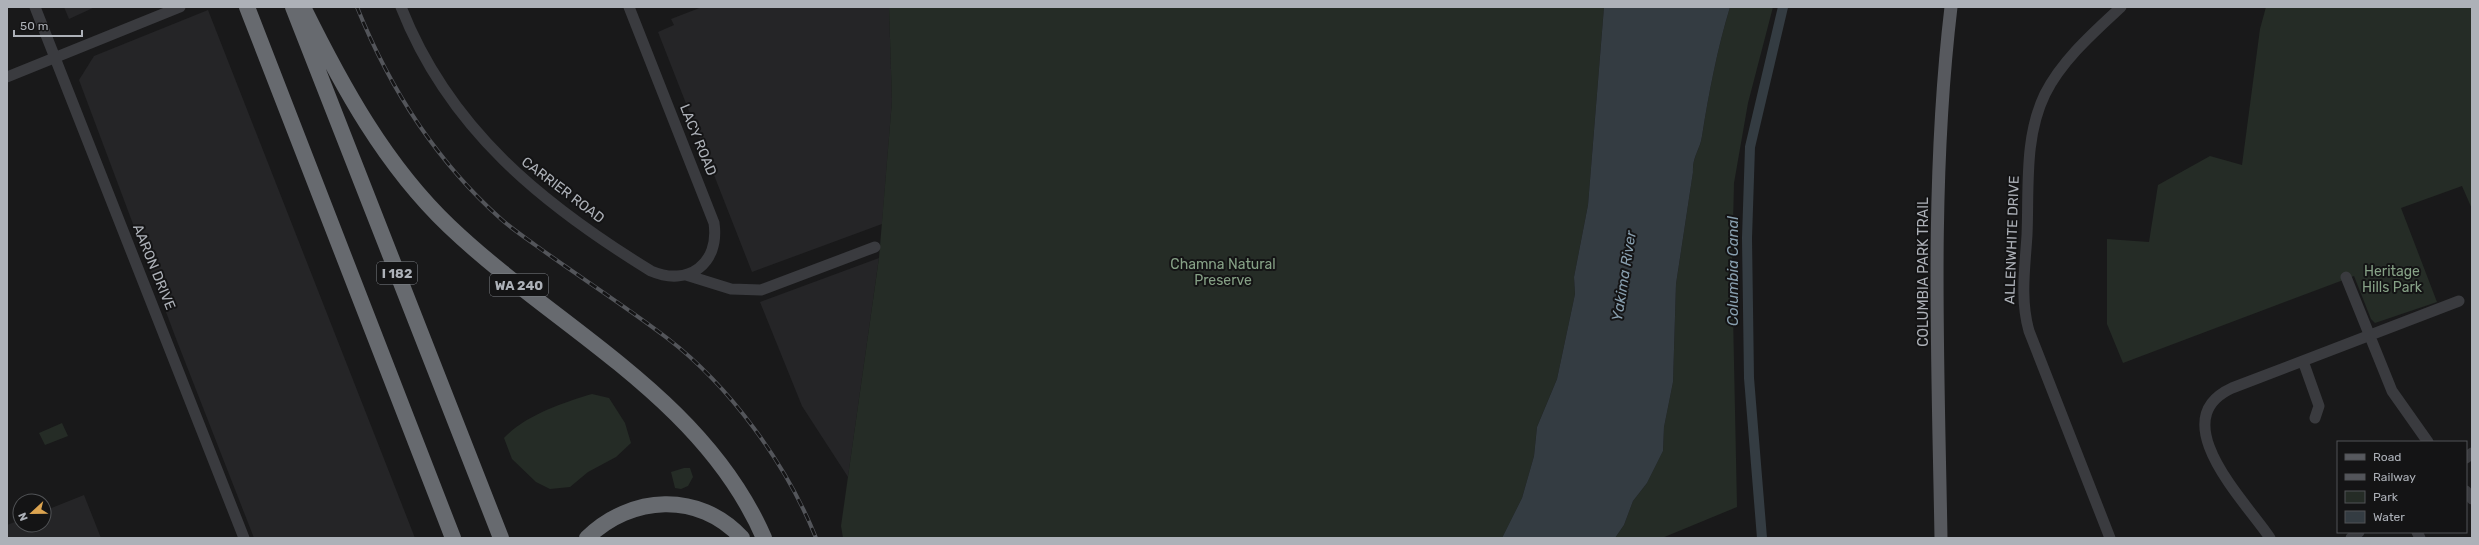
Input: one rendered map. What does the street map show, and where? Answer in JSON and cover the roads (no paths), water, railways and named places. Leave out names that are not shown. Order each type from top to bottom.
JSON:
[{"type":"highway","name":"I 182","points":[[247,7],[453,538]]},
{"type":"highway","name":"I 182","points":[[293,7],[501,538]]},
{"type":"highway","name":"WA 240","points":[[303,7],[350,98],[374,136],[422,198],[476,250],[635,378],[691,428],[731,478],[764,538]]},
{"type":"highway","points":[[419,452],[448,538]]},
{"type":"highway","points":[[587,538],[596,529],[627,511],[661,503],[701,509],[718,518],[742,538]]},
{"type":"main road","name":"COLUMBIA PARK TRAIL","points":[[1941,538],[1938,323],[1939,165],[1942,97],[1951,7]]},
{"type":"street","name":"AARON DRIVE","points":[[35,7],[244,538]]},
{"type":"street","points":[[7,77],[180,7]]},
{"type":"street","name":"CARRIER ROAD","points":[[401,7],[422,52],[443,88],[473,130],[517,175],[553,205],[651,271],[668,276],[686,275]]},
{"type":"street","name":"LACY ROAD","points":[[629,7],[714,223],[716,238],[711,254],[702,266],[686,275]]},
{"type":"street","name":"ALLENWHITE DRIVE","points":[[2110,538],[2029,331],[2024,298],[2031,146],[2040,108],[2054,80],[2068,61],[2121,7]]},
{"type":"street","points":[[686,275],[730,288],[761,290],[875,247]]},
{"type":"street","points":[[2346,277],[2395,397],[2427,441]]},
{"type":"street","points":[[2270,538],[2221,474],[2206,434],[2205,408],[2224,391],[2459,302]]},
{"type":"street","points":[[2303,361],[2319,406],[2315,418]]},
{"type":"water","name":"Yakima River","points":[[1604,7],[1730,7],[1714,71],[1701,141],[1693,167],[1676,284],[1673,382],[1664,427],[1663,451],[1647,483],[1633,501],[1624,525],[1615,538],[1502,538],[1522,498],[1534,456],[1537,427],[1557,379],[1575,294],[1574,277],[1588,205]]},
{"type":"waterway","name":"Columbia Canal","points":[[1762,538],[1749,378],[1747,238],[1750,147],[1783,7]]},
{"type":"railway","points":[[357,7],[370,37],[399,94],[435,148],[456,173],[477,197],[501,219],[667,338],[713,379],[734,403],[773,455],[804,510],[816,538]]},
{"type":"park label","name":"Chamna Natural Preserve","points":[[1223,272]]},
{"type":"park label","name":"Heritage Hills Park","points":[[2392,280]]}]
